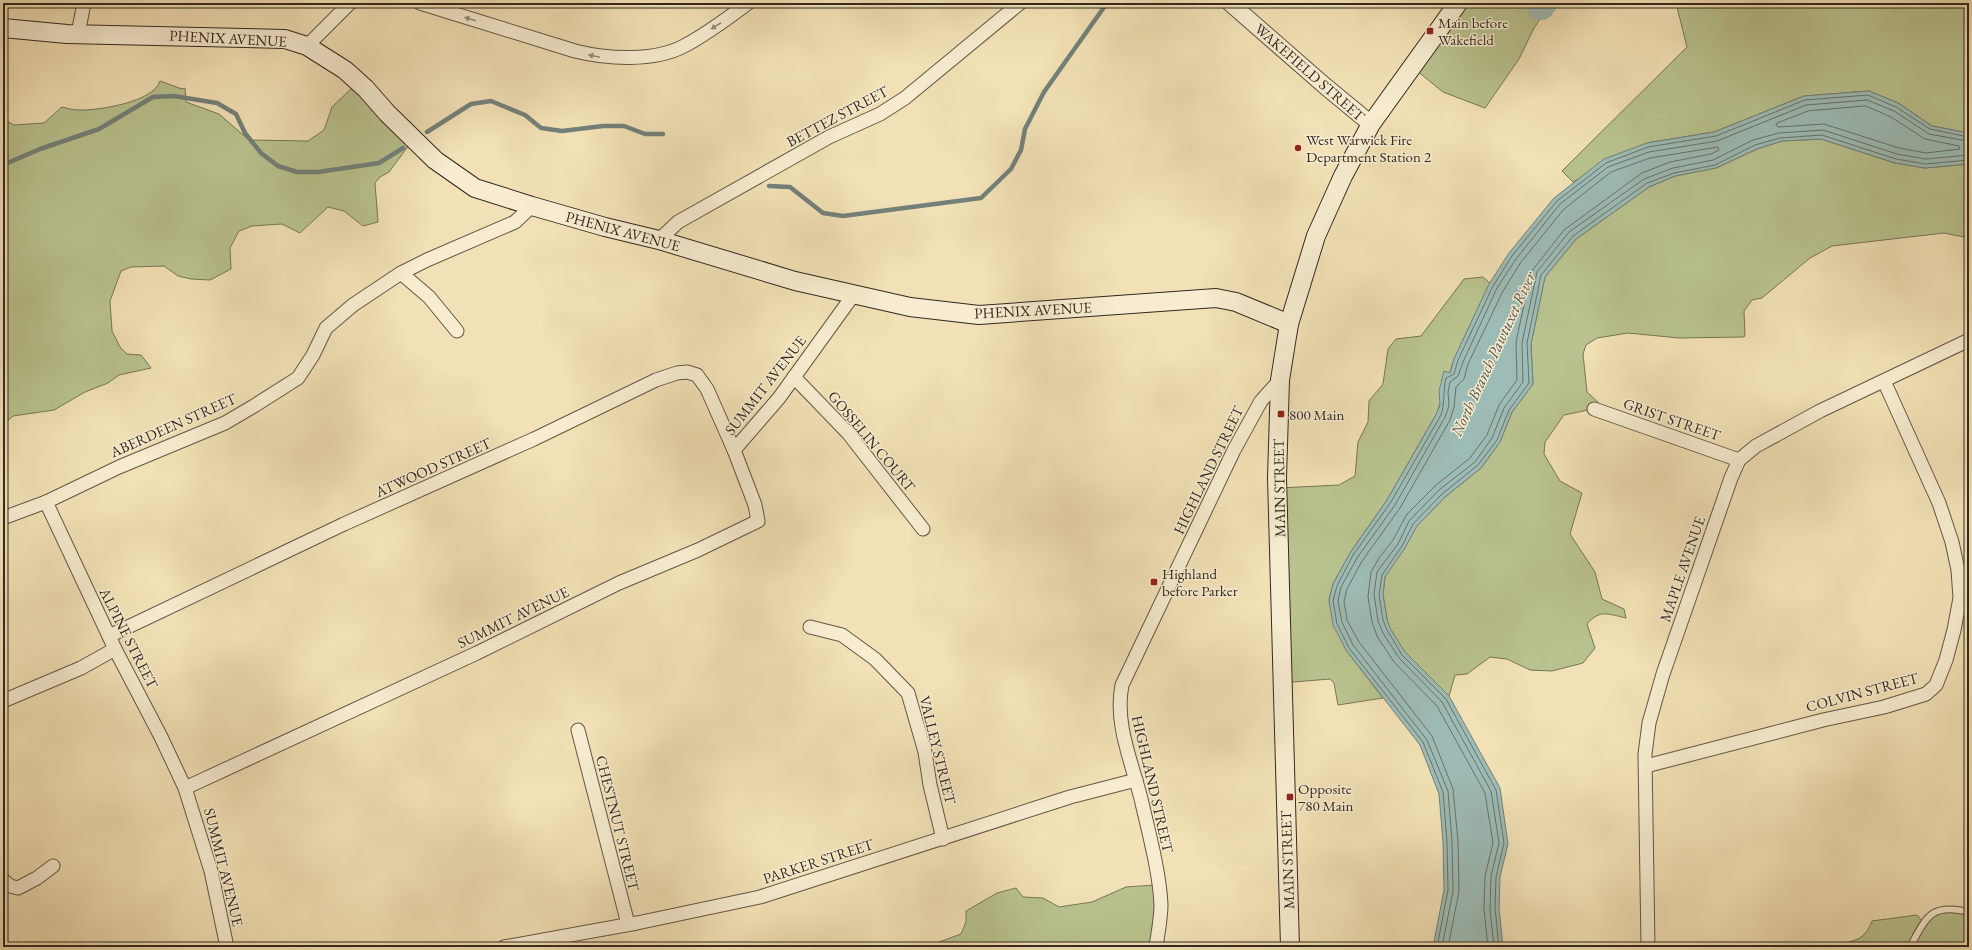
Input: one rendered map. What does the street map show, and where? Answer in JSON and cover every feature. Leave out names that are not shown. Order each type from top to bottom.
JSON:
[{"type":"main road","name":"MAIN STREET","points":[[1290,947],[1277,478],[1280,380],[1289,324],[1316,236],[1343,176],[1371,124],[1458,3]]},
{"type":"main road","name":"PHENIX AVENUE","points":[[3,28],[78,34],[285,39],[307,46],[345,70],[366,89],[387,113],[435,160],[475,188],[605,227],[660,240],[795,281],[910,307],[979,315],[1216,298],[1236,302],[1289,324]]},
{"type":"street","points":[[78,34],[84,3]]},
{"type":"street","points":[[307,46],[350,3]]},
{"type":"street","points":[[420,3],[575,51],[599,57],[624,57],[662,54],[683,47],[748,3]]},
{"type":"street","name":"BETTEZ STREET","points":[[660,240],[678,222],[829,137],[880,114],[905,98],[1020,3]]},
{"type":"street","name":"WAKEFIELD STREET","points":[[1230,3],[1371,124]]},
{"type":"street","name":"ABERDEEN STREET","points":[[3,518],[46,502],[119,467],[225,423],[298,378],[313,355],[326,328],[353,305],[401,274],[472,239],[516,222],[532,206]]},
{"type":"street","points":[[401,274],[429,297],[458,331]]},
{"type":"street","name":"SUMMIT AVENUE","points":[[227,947],[212,871],[185,788],[477,653],[619,583],[698,550],[758,521],[755,505],[734,450],[779,398],[854,294]]},
{"type":"street","name":"MAPLE AVENUE","points":[[1648,947],[1645,754],[1649,723],[1663,674],[1710,537],[1739,460],[1756,446],[1807,418],[1969,340]]},
{"type":"street","name":"ATWOOD STREET","points":[[109,636],[344,524],[534,439],[656,380],[677,373],[687,372],[697,375],[704,384],[734,450]]},
{"type":"street","name":"GOSSELIN COURT","points":[[794,377],[848,433],[923,529]]},
{"type":"street","name":"HIGHLAND STREET","points":[[1156,947],[1161,905],[1154,861],[1119,711],[1122,685],[1234,450],[1260,401],[1280,380]]},
{"type":"street","name":"COLVIN STREET","points":[[1646,766],[1823,720],[1884,706],[1926,694],[1936,685],[1946,660],[1954,630],[1960,598],[1958,570],[1952,542],[1939,503],[1884,381]]},
{"type":"street","name":"GRIST STREET","points":[[1594,409],[1739,460]]},
{"type":"street","name":"ALPINE STREET","points":[[46,502],[115,649],[161,737],[185,788]]},
{"type":"street","name":"VALLEY STREET","points":[[810,627],[842,635],[875,659],[908,693],[925,752],[930,785],[943,839]]},
{"type":"street","points":[[3,701],[81,668],[115,649]]},
{"type":"street","name":"CHESTNUT STREET","points":[[578,730],[628,924]]},
{"type":"street","name":"PARKER STREET","points":[[504,947],[760,897],[1070,798],[1136,780]]},
{"type":"street","points":[[3,880],[10,886],[18,888],[37,878],[52,866]]},
{"type":"lane","points":[[1910,947],[1921,927],[1937,911],[1948,909],[1969,912]]},
{"type":"green space","points":[[1456,3],[1551,3],[1534,28],[1519,59],[1485,108],[1443,92],[1411,66]]},
{"type":"green space","points":[[1676,3],[1969,3],[1969,131],[1963,132],[1932,126],[1898,103],[1869,91],[1804,96],[1714,132],[1647,143],[1573,182],[1562,171],[1687,47]]},
{"type":"green space","points":[[160,81],[182,89],[185,88],[186,102],[219,114],[249,140],[308,141],[324,130],[332,107],[355,85],[412,141],[389,172],[380,177],[375,183],[378,222],[363,226],[344,211],[328,207],[300,233],[282,224],[252,226],[239,231],[230,248],[231,269],[210,280],[191,279],[178,276],[164,266],[131,267],[121,271],[110,301],[112,331],[120,347],[127,354],[141,355],[151,368],[119,375],[108,383],[85,392],[54,410],[13,416],[3,425],[3,119],[14,125],[44,123],[62,107],[74,110],[87,110],[124,104],[147,95],[156,88]]},
{"type":"green space","points":[[1821,139],[1895,163],[1925,168],[1969,164],[1969,238],[1944,233],[1832,246],[1810,258],[1762,298],[1752,300],[1744,311],[1745,336],[1743,337],[1679,338],[1628,333],[1597,338],[1586,345],[1583,354],[1587,392],[1603,407],[1564,415],[1545,442],[1544,454],[1560,481],[1582,493],[1570,534],[1595,572],[1602,599],[1624,609],[1626,618],[1609,614],[1600,614],[1587,624],[1595,648],[1583,663],[1552,671],[1530,670],[1507,659],[1490,657],[1467,674],[1455,675],[1449,696],[1401,648],[1388,625],[1383,595],[1386,569],[1407,536],[1445,497],[1481,468],[1500,442],[1512,412],[1533,384],[1531,344],[1545,277],[1576,239],[1649,187],[1675,176],[1716,168],[1757,149],[1782,141]]},
{"type":"green space","points":[[1483,277],[1490,283],[1454,359],[1437,413],[1387,500],[1350,553],[1333,584],[1329,600],[1346,650],[1383,698],[1338,705],[1334,683],[1330,679],[1281,683],[1278,488],[1339,485],[1355,476],[1358,442],[1368,422],[1369,401],[1383,384],[1388,349],[1396,339],[1421,336],[1464,279]]},
{"type":"green space","points":[[1156,885],[1155,947],[920,947],[924,944],[931,945],[961,934],[966,922],[966,911],[997,893],[1016,888],[1023,897],[1043,898],[1059,907],[1092,902],[1126,887]]},
{"type":"green space","points":[[1934,912],[1969,912],[1969,947],[1838,947],[1838,945],[1863,936],[1872,921],[1917,915],[1923,922]]},
{"type":"water","name":"North Branch Pawtuxet River","points":[[1869,91],[1898,103],[1932,126],[1963,132],[1969,131],[1969,164],[1925,168],[1895,163],[1821,139],[1782,141],[1757,149],[1716,168],[1675,176],[1649,187],[1576,239],[1545,277],[1531,344],[1533,384],[1512,412],[1500,442],[1481,468],[1445,497],[1417,526],[1405,548],[1385,577],[1383,595],[1390,628],[1405,652],[1449,696],[1500,788],[1508,844],[1500,877],[1499,908],[1503,947],[1433,947],[1444,890],[1443,842],[1439,794],[1420,745],[1346,650],[1333,625],[1329,600],[1333,584],[1350,553],[1387,500],[1437,413],[1440,405],[1439,391],[1444,371],[1450,373],[1454,359],[1489,284],[1509,253],[1554,198],[1604,159],[1647,143],[1714,132],[1804,96]]},
{"type":"waterway","points":[[769,186],[790,187],[823,213],[843,216],[981,198],[1011,169],[1021,150],[1025,129],[1044,92],[1107,3]]},
{"type":"waterway","points":[[3,165],[40,149],[99,129],[153,97],[174,96],[217,103],[236,114],[245,133],[261,153],[278,166],[297,172],[318,172],[379,163],[403,148]]},
{"type":"waterway","points":[[427,132],[471,104],[491,101],[525,115],[541,128],[562,131],[603,126],[624,126],[645,134],[663,134]]},
{"type":"place","name":"Main before Wakefield","points":[[1430,31]]},
{"type":"place","name":"West Warwick Fire Department Station 2","points":[[1298,148]]},
{"type":"place","name":"800 Main","points":[[1281,414]]},
{"type":"place","name":"Highland before Parker","points":[[1154,582]]},
{"type":"place","name":"Opposite 780 Main","points":[[1290,797]]}]
